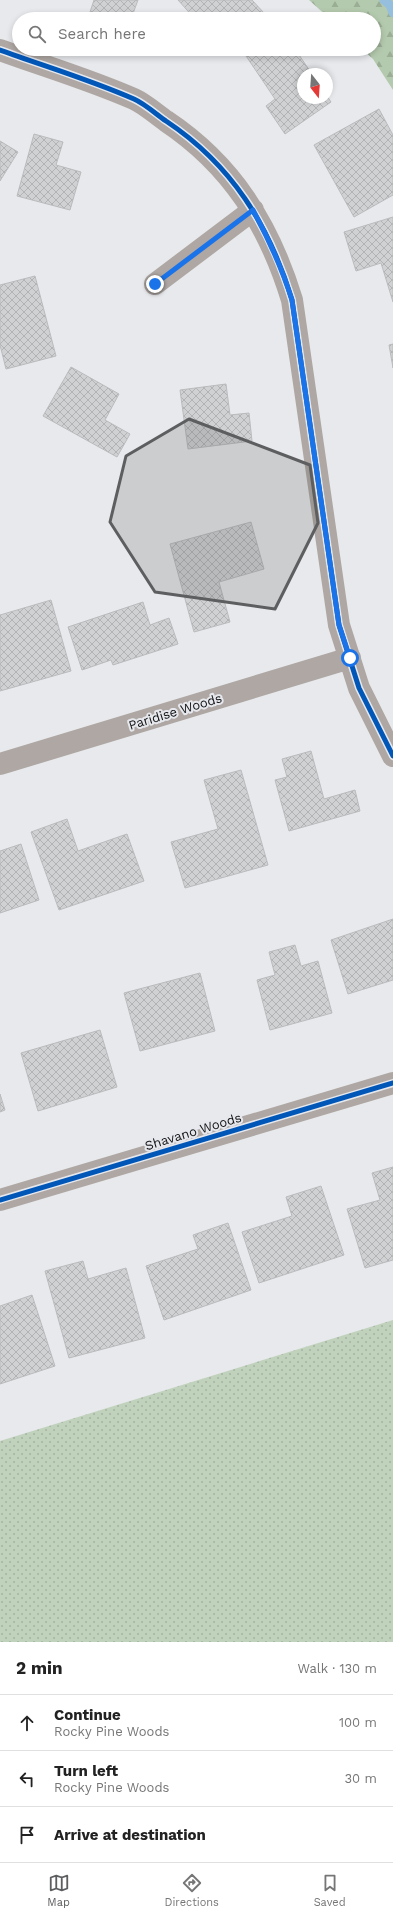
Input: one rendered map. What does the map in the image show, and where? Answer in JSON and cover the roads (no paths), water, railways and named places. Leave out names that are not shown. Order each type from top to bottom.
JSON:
[{"type":"street","points":[[0,50],[12,54]]},
{"type":"street","points":[[17,56],[135,99],[189,136],[213,158],[235,183],[253,210],[269,239],[282,269],[292,300],[339,625],[359,688],[393,756]]},
{"type":"street","points":[[155,284],[253,210]]},
{"type":"street","name":"Paridise Woods","points":[[0,764],[350,658]]},
{"type":"street","name":"Shavano Woods","points":[[0,1200],[393,1082]]},
{"type":"waterway","points":[[384,0],[390,5],[393,13]]}]
